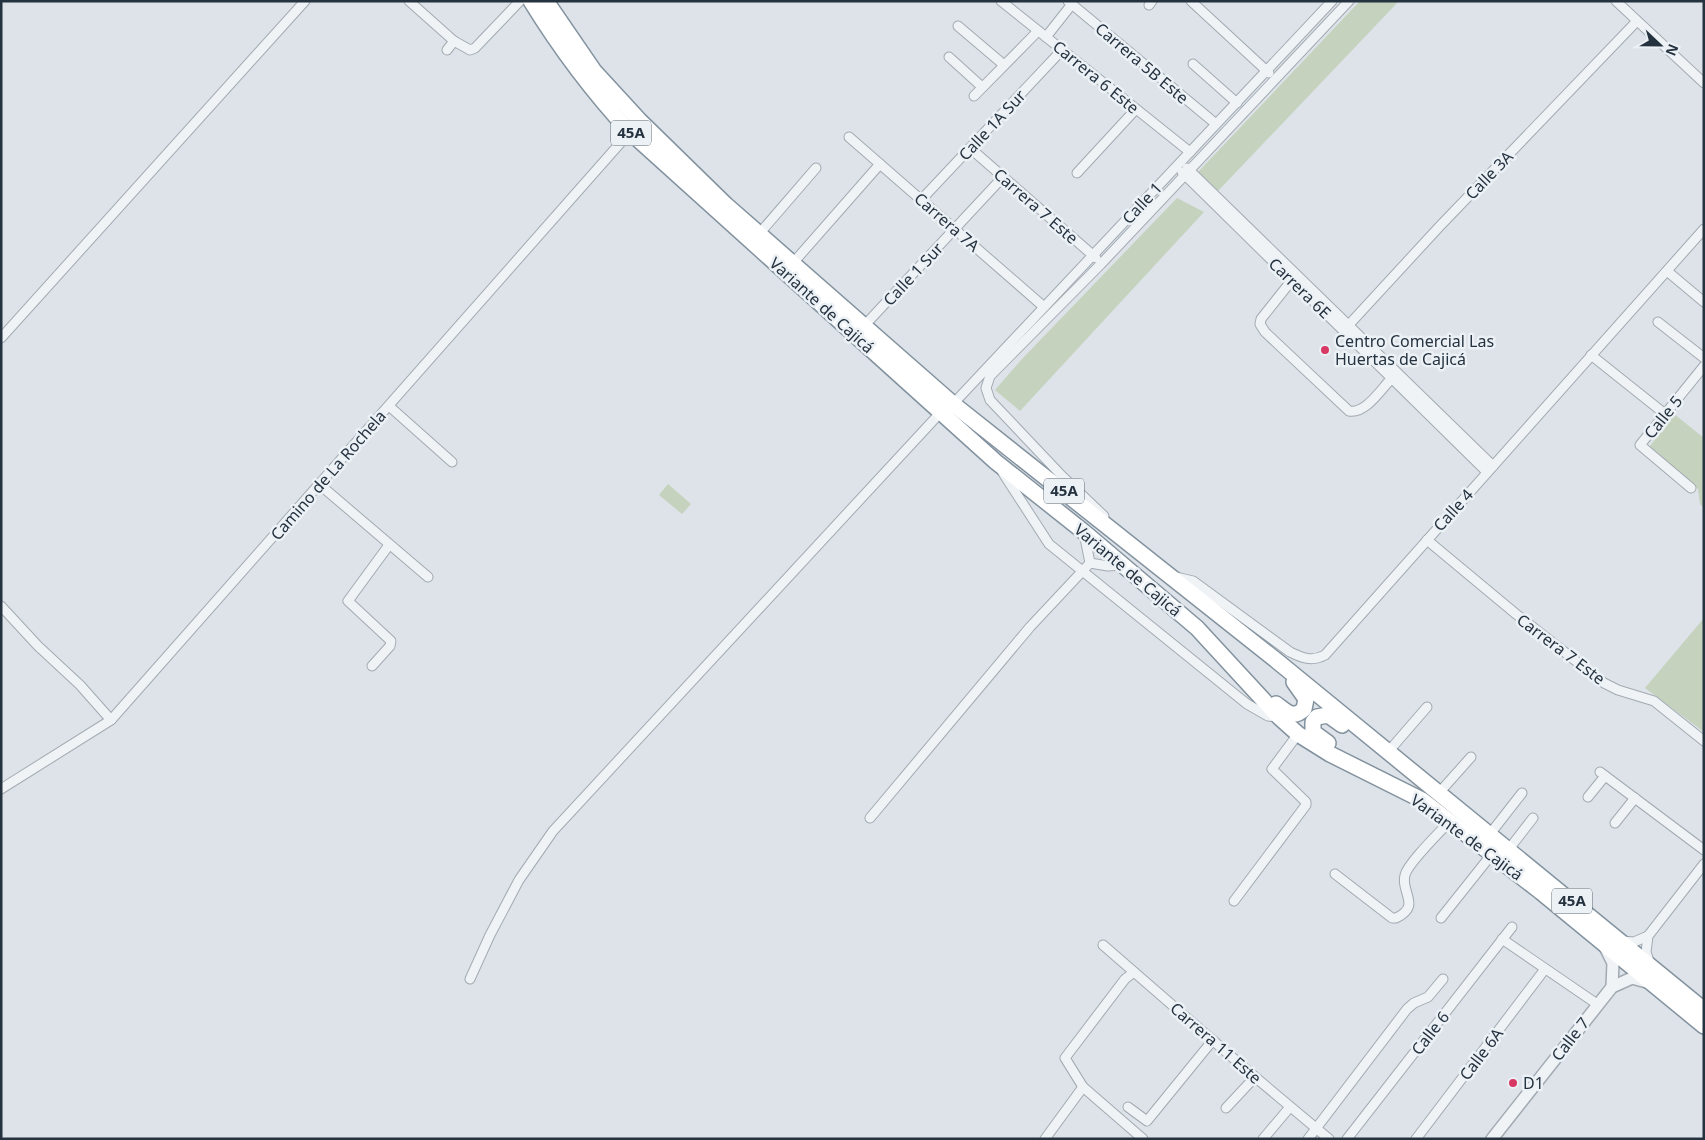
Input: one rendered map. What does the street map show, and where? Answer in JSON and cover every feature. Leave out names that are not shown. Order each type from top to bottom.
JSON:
[{"type":"highway","name":"Variante de Cajicá","points":[[530,1],[564,55],[603,103],[630,132],[947,408],[1115,531],[1438,794],[1509,849],[1704,1010]]},
{"type":"highway","name":"Variante de Cajicá","points":[[546,1],[589,65],[640,121],[726,205],[864,326],[947,408],[996,462],[1084,532],[1197,628],[1253,687],[1279,718],[1298,734],[1361,770],[1422,800],[1492,854],[1704,1026]]},
{"type":"highway","points":[[1253,687],[1286,713],[1297,714],[1301,712],[1306,705],[1303,694],[1277,661]]},
{"type":"highway","points":[[1361,770],[1351,756],[1313,732],[1313,722],[1317,717],[1328,715],[1360,740],[1375,742]]},
{"type":"street","points":[[1,338],[305,1]]},
{"type":"street","points":[[409,1],[465,50],[475,48],[520,1]]},
{"type":"street","name":"Carrera 6 Este","points":[[1001,1],[1190,152]]},
{"type":"street","points":[[1191,1],[1275,79]]},
{"type":"street","name":"Calle 1","points":[[470,979],[490,935],[519,880],[553,831],[947,408],[1332,1]]},
{"type":"street","name":"Calle 1","points":[[1115,531],[1101,513],[1062,476],[990,400],[986,388],[990,376],[1101,264],[1349,1]]},
{"type":"street","points":[[1617,1],[1704,83]]},
{"type":"street","points":[[974,96],[981,86],[1004,65],[1042,34],[1070,3]]},
{"type":"street","name":"Carrera 5B Este","points":[[1070,3],[1216,124]]},
{"type":"street","name":"Calle 3A","points":[[1346,328],[1438,227],[1637,21]]},
{"type":"street","points":[[958,26],[1004,65]]},
{"type":"street","points":[[447,50],[454,41]]},
{"type":"street","name":"Calle 1A Sur","points":[[921,200],[1062,50]]},
{"type":"street","points":[[949,57],[981,86]]},
{"type":"street","points":[[1193,64],[1237,103]]},
{"type":"street","points":[[1078,174],[1136,109]]},
{"type":"street","name":"Camino de La Rochela","points":[[1,789],[111,720],[630,132]]},
{"type":"street","name":"Carrera 7A","points":[[849,137],[1044,307]]},
{"type":"street","name":"Carrera 7 Este","points":[[970,148],[1101,264]]},
{"type":"street","points":[[793,264],[880,164]]},
{"type":"street","name":"Carrera 6E","points":[[1179,164],[1292,280],[1346,328],[1392,378],[1490,469]]},
{"type":"street","points":[[759,234],[816,168]]},
{"type":"street","name":"Carrera 6E","points":[[1187,173],[1490,469]]},
{"type":"street","name":"Calle 1 Sur","points":[[864,326],[1003,177]]},
{"type":"street","name":"Calle 4","points":[[1168,576],[1193,581],[1290,652],[1304,659],[1319,658],[1325,655],[1704,229]]},
{"type":"street","points":[[1666,271],[1704,302]]},
{"type":"street","points":[[1292,280],[1261,319],[1260,324],[1265,332],[1350,411],[1354,412],[1364,407],[1392,378]]},
{"type":"street","points":[[1658,322],[1704,358]]},
{"type":"street","points":[[1592,355],[1665,414]]},
{"type":"street","name":"Calle 5","points":[[1691,488],[1640,445],[1704,366]]},
{"type":"street","points":[[389,406],[452,462]]},
{"type":"street","points":[[996,462],[1049,544],[1247,704],[1268,716],[1279,718]]},
{"type":"street","points":[[320,484],[428,577]]},
{"type":"street","points":[[1084,532],[1090,562]]},
{"type":"street","name":"Carrera 7 Este","points":[[1426,540],[1604,683],[1618,690],[1654,701],[1704,741]]},
{"type":"street","points":[[372,666],[390,646],[391,641],[348,601],[389,545]]},
{"type":"street","points":[[870,818],[1030,627],[1090,562]]},
{"type":"street","points":[[1090,562],[1108,566],[1123,565]]},
{"type":"street","points":[[1,606],[38,646],[86,691],[111,720]]},
{"type":"street","points":[[1388,752],[1427,707]]},
{"type":"street","points":[[1234,901],[1306,805],[1306,802],[1272,769],[1298,734]]},
{"type":"street","points":[[1438,794],[1471,756]]},
{"type":"street","points":[[1588,797],[1603,774],[1704,850]]},
{"type":"street","points":[[1490,834],[1522,793]]},
{"type":"street","points":[[1616,823],[1635,798]]},
{"type":"street","points":[[1509,849],[1534,818]]},
{"type":"street","points":[[1335,874],[1392,918],[1396,918],[1405,912],[1410,904],[1410,899],[1403,883],[1407,869],[1450,821]]},
{"type":"street","points":[[1441,918],[1492,854]]},
{"type":"street","points":[[1619,940],[1634,942],[1648,936],[1702,870]]},
{"type":"street","name":"Calle 6","points":[[1348,1139],[1512,926]]},
{"type":"street","points":[[1648,936],[1646,952],[1652,966]]},
{"type":"street","points":[[1502,939],[1597,1004]]},
{"type":"street","points":[[1598,941],[1606,949],[1613,963],[1612,986],[1632,978],[1654,984]]},
{"type":"street","name":"Carrera 11 Este","points":[[1103,945],[1254,1077],[1329,1139]]},
{"type":"street","name":"Calle 6A","points":[[1416,1139],[1546,969]]},
{"type":"street","points":[[1134,972],[1125,979],[1065,1058],[1083,1087],[1143,1139]]},
{"type":"street","points":[[1308,1139],[1407,1009],[1414,1003],[1428,997],[1443,979]]},
{"type":"street","name":"Calle 7","points":[[1492,1139],[1612,986]]},
{"type":"street","points":[[1128,1107],[1147,1121],[1213,1040]]},
{"type":"street","points":[[1226,1108],[1254,1077]]},
{"type":"street","points":[[1045,1139],[1083,1087]]},
{"type":"street","points":[[1263,1139],[1290,1107]]},
{"type":"green space","points":[[1360,1],[1399,1],[1218,191],[1198,172]]},
{"type":"green space","points":[[1177,198],[1204,212],[1020,411],[995,390],[1022,359]]},
{"type":"green space","points":[[1674,414],[1704,438],[1704,508],[1700,504],[1698,489],[1648,449]]},
{"type":"green space","points":[[668,484],[691,504],[682,514],[659,495]]},
{"type":"green space","points":[[1704,618],[1704,732],[1645,688]]},
{"type":"place","name":"Centro Comercial Las Huertas de Cajicá","points":[[1325,350]]},
{"type":"place","name":"D1","points":[[1513,1083]]}]
